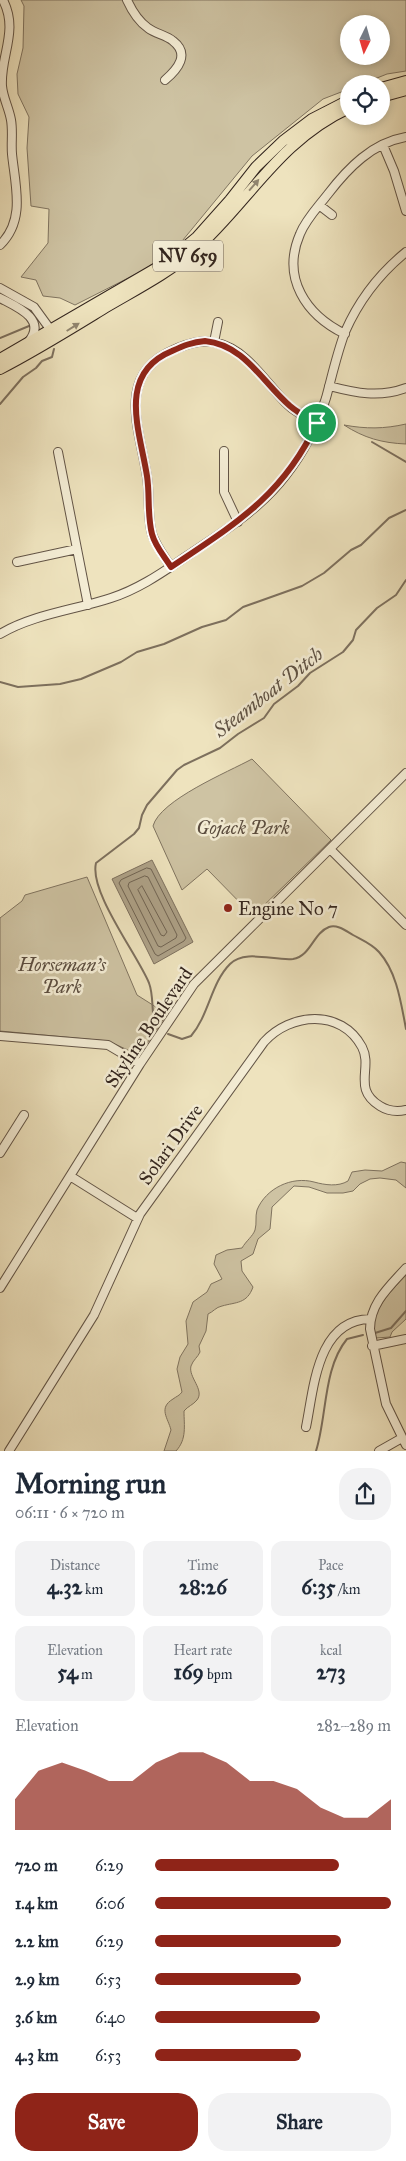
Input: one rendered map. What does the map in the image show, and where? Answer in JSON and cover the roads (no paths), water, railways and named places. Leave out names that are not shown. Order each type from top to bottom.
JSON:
[{"type":"main road","points":[[390,85],[406,81]]},
{"type":"main road","points":[[390,94],[406,90]]},
{"type":"main road","name":"NV 659","points":[[50,329],[167,262],[197,236],[230,200],[256,167],[283,141],[312,119],[340,105]]},
{"type":"main road","name":"NV 659","points":[[0,369],[31,347],[178,264],[206,239],[272,164],[294,143],[340,113]]},
{"type":"main road","points":[[31,347],[50,329]]},
{"type":"main road","name":"NV 659","points":[[0,359],[31,347]]},
{"type":"street","points":[[0,245],[12,229],[18,207],[11,119],[2,87],[3,51],[10,38],[9,20],[3,0]]},
{"type":"street","points":[[127,0],[133,13],[145,26],[172,40],[179,47],[181,62],[178,68],[165,80]]},
{"type":"street","points":[[345,334],[322,321],[310,309],[300,293],[295,275],[294,258],[297,240],[308,220],[352,165],[383,145],[406,137]]},
{"type":"street","points":[[383,145],[394,171],[406,212]]},
{"type":"street","points":[[320,205],[332,215]]},
{"type":"street","points":[[0,634],[24,623],[88,605],[135,589],[238,522],[259,505],[286,475],[304,449],[317,423],[345,334],[357,307],[383,273],[406,252]]},
{"type":"street","points":[[0,288],[34,307],[50,329]]},
{"type":"street","points":[[0,298],[16,306],[34,321],[35,327],[31,347]]},
{"type":"street","points":[[214,342],[218,322]]},
{"type":"street","points":[[171,567],[159,549],[152,532],[149,488],[136,412],[135,396],[140,379],[157,358],[187,344],[205,341],[225,345],[242,355],[288,405],[317,423]]},
{"type":"street","points":[[329,386],[366,394],[388,394],[406,388]]},
{"type":"street","points":[[224,451],[224,492],[238,522]]},
{"type":"street","points":[[58,452],[88,605]]},
{"type":"street","points":[[17,562],[77,549]]},
{"type":"street","name":"Skyline Boulevard","points":[[0,1288],[140,1064],[194,984],[406,773]]},
{"type":"street","points":[[330,849],[406,925]]},
{"type":"street","name":"Solari Drive","points":[[12,1450],[94,1315],[137,1218],[264,1042],[277,1029],[298,1020],[318,1019],[326,1020],[344,1028],[357,1039],[364,1051],[364,1085],[370,1098],[381,1107],[389,1110],[406,1110]]},
{"type":"street","points":[[0,1036],[108,1045],[140,1064]]},
{"type":"street","points":[[0,1153],[24,1115]]},
{"type":"street","points":[[70,1176],[137,1218]]},
{"type":"street","points":[[379,1451],[404,1441],[386,1404],[372,1346],[370,1319],[378,1300],[406,1268]]},
{"type":"street","points":[[306,1427],[322,1354],[330,1340],[346,1325],[370,1319]]},
{"type":"street","points":[[372,1346],[406,1339]]},
{"type":"water","points":[[152,860],[193,942],[154,964],[112,879]]},
{"type":"waterway","name":"Steamboat Ditch","points":[[0,338],[29,326]]},
{"type":"waterway","name":"Steamboat Ditch","points":[[0,404],[23,377],[42,361],[52,357],[54,349]]},
{"type":"waterway","points":[[372,442],[406,462]]},
{"type":"waterway","name":"Steamboat Ditch","points":[[0,682],[18,687],[60,684],[81,679],[121,662],[137,652],[164,644],[202,627],[226,620],[243,607],[302,586],[324,573],[351,550],[361,545],[389,518],[406,510]]},
{"type":"waterway","name":"Steamboat Ditch","points":[[155,1025],[149,983],[107,906],[96,875],[96,863],[134,834],[139,828],[147,805],[177,770],[220,748],[264,718],[274,704],[298,686],[310,673],[343,652],[353,640],[356,630],[377,608],[396,595],[406,580]]},
{"type":"waterway","name":"Steamboat Ditch","points":[[168,1034],[182,1039],[191,1036],[202,1019],[218,980],[230,964],[236,960],[252,956],[285,959],[299,957],[304,954],[319,934],[332,926],[341,928],[370,944],[385,960],[394,978],[406,1029]]},
{"type":"waterway","name":"Steamboat Ditch","points":[[375,1333],[391,1328],[406,1311]]},
{"type":"waterway","name":"Steamboat Ditch","points":[[316,1451],[330,1378],[339,1351],[347,1339],[363,1335]]},
{"type":"place","name":"Engine No 7","points":[[228,908]]},
{"type":"park label","name":"Gojack Park","points":[[243,827]]},
{"type":"park label","name":"Horseman's Park","points":[[62,975]]}]
